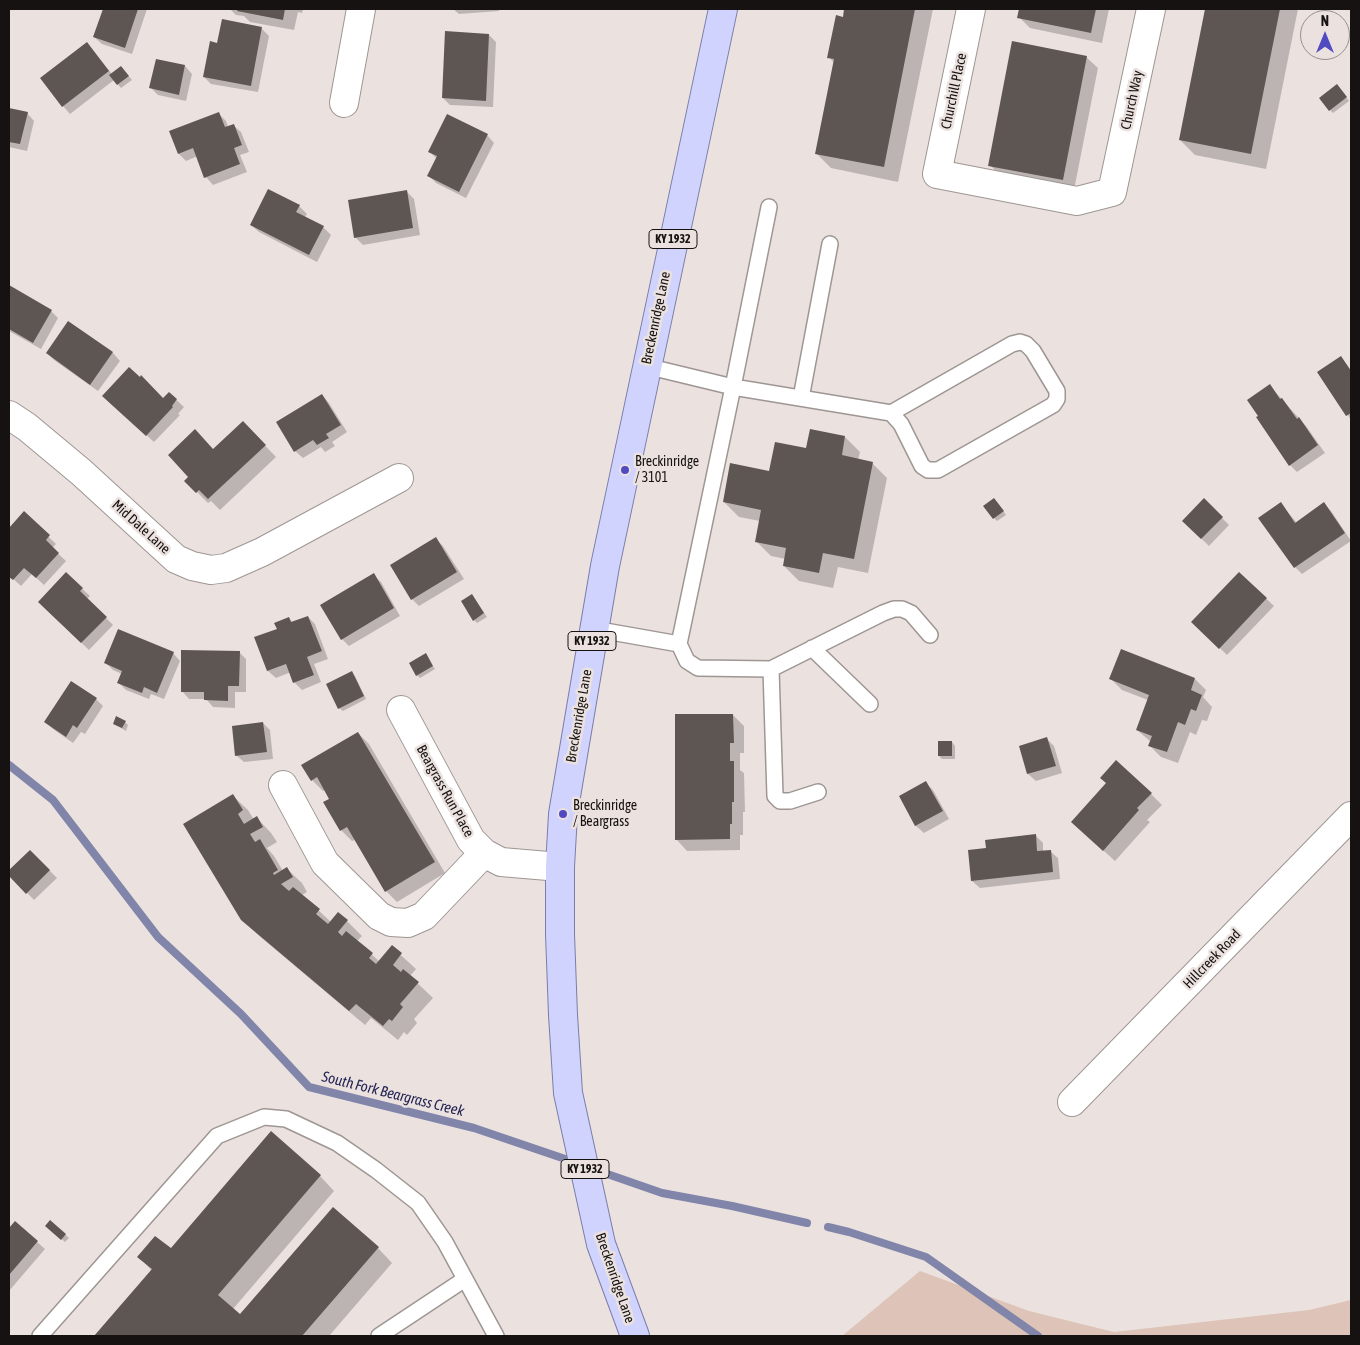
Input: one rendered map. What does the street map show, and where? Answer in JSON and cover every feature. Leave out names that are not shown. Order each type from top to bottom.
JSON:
[{"type":"main road","name":"Breckenridge Lane","points":[[635,1336],[601,1244],[568,1093],[563,1006],[560,868],[563,814],[605,566],[723,9]]},
{"type":"street","points":[[344,103],[361,9]]},
{"type":"street","name":"Churchill Place","points":[[971,9],[937,174],[1077,201],[1112,192]]},
{"type":"street","name":"Church Way","points":[[1112,192],[1151,9]]},
{"type":"street","name":"Mid Dale Lane","points":[[9,415],[27,427],[81,472],[176,559],[192,566],[211,570],[226,568],[262,552],[399,478]]},
{"type":"street","name":"Beargrass Run Place","points":[[401,710],[471,840],[484,853],[501,862],[560,868]]},
{"type":"street","points":[[282,785],[325,864],[379,916],[391,922],[408,923],[424,916],[484,853]]},
{"type":"street","name":"Hillcreek Road","points":[[1072,1102],[1351,816]]},
{"type":"lane","points":[[769,208],[679,644],[687,661],[698,668],[771,669],[883,613],[894,610],[902,609],[911,613],[930,635]]},
{"type":"lane","points":[[801,398],[830,244]]},
{"type":"lane","points":[[646,366],[733,387],[891,413],[901,424],[922,466],[928,470],[938,470],[1053,405],[1058,399],[1058,391],[1033,350],[1020,342],[1012,344],[891,413]]},
{"type":"lane","points":[[594,629],[679,644]]},
{"type":"lane","points":[[812,648],[870,704]]},
{"type":"lane","points":[[771,669],[775,796],[780,801],[790,801],[818,792]]},
{"type":"lane","points":[[40,1336],[217,1136],[264,1117],[286,1119],[337,1143],[376,1170],[418,1204],[445,1242],[465,1279],[489,1334]]},
{"type":"lane","points":[[379,1336],[465,1279]]},
{"type":"shaded area","points":[[920,1271],[1029,1311],[1114,1332],[1309,1310],[1351,1300],[1351,1336],[842,1336]]},
{"type":"building","points":[[103,9],[138,9],[125,48],[93,37]]},
{"type":"building","points":[[238,9],[285,9],[283,20],[237,11]]},
{"type":"building","points":[[844,9],[915,9],[884,167],[815,154],[834,59],[827,58],[836,15],[843,17]]},
{"type":"building","points":[[1019,9],[1096,9],[1091,33],[1017,18]]},
{"type":"building","points":[[1205,9],[1280,9],[1251,154],[1179,140]]},
{"type":"building","points":[[222,19],[262,27],[251,86],[203,77],[210,41],[217,43]]},
{"type":"building","points":[[445,31],[489,34],[486,101],[442,98]]},
{"type":"building","points":[[1012,41],[1087,56],[1063,180],[988,166]]},
{"type":"building","points":[[87,42],[109,71],[62,107],[40,78]]},
{"type":"building","points":[[156,59],[185,65],[179,95],[149,88]]},
{"type":"building","points":[[121,66],[129,76],[117,85],[109,75]]},
{"type":"building","points":[[1337,84],[1347,97],[1329,111],[1319,98]]},
{"type":"building","points":[[9,108],[28,112],[20,144],[9,142]]},
{"type":"building","points":[[219,112],[225,127],[234,124],[242,145],[234,148],[240,164],[204,178],[193,148],[178,154],[169,131]]},
{"type":"building","points":[[447,114],[488,134],[459,192],[427,176],[437,156],[428,152]]},
{"type":"building","points":[[268,189],[300,205],[296,212],[324,226],[309,255],[250,225]]},
{"type":"building","points":[[407,190],[413,228],[354,238],[348,200]]},
{"type":"building","points":[[9,285],[52,310],[33,343],[9,329]]},
{"type":"building","points":[[68,321],[113,352],[90,385],[46,353]]},
{"type":"building","points":[[1341,356],[1351,371],[1351,413],[1346,416],[1317,372]]},
{"type":"building","points":[[129,367],[140,377],[141,375],[163,398],[169,392],[177,399],[173,407],[146,436],[102,396]]},
{"type":"building","points":[[1270,384],[1297,419],[1299,417],[1318,445],[1289,466],[1256,417],[1258,416],[1247,400]]},
{"type":"building","points":[[322,394],[341,425],[326,434],[329,438],[317,445],[313,440],[294,452],[276,422]]},
{"type":"building","points":[[243,421],[266,445],[208,499],[199,490],[196,493],[184,481],[188,477],[168,455],[195,429],[213,449]]},
{"type":"building","points":[[810,429],[845,436],[842,455],[873,462],[854,559],[823,553],[819,573],[783,566],[786,548],[755,542],[761,510],[723,502],[730,463],[769,471],[775,442],[806,448]]},
{"type":"building","points":[[994,498],[1004,511],[993,519],[983,506]]},
{"type":"building","points":[[1204,498],[1223,517],[1201,539],[1182,521]]},
{"type":"building","points":[[1281,502],[1295,523],[1324,502],[1345,533],[1294,568],[1258,518]]},
{"type":"building","points":[[24,511],[50,535],[46,540],[59,553],[36,578],[24,568],[13,580],[9,577],[9,528]]},
{"type":"building","points":[[436,537],[457,572],[411,600],[390,565]]},
{"type":"building","points":[[66,572],[83,588],[80,591],[107,617],[81,643],[38,602]]},
{"type":"building","points":[[1239,572],[1267,598],[1219,649],[1191,622]]},
{"type":"building","points":[[374,573],[394,608],[341,640],[320,605]]},
{"type":"building","points":[[472,594],[484,613],[473,621],[461,601]]},
{"type":"building","points":[[308,616],[322,651],[307,657],[314,675],[293,683],[286,664],[267,671],[254,637],[277,629],[274,623],[289,617],[291,622]]},
{"type":"building","points":[[118,629],[174,652],[157,693],[144,687],[142,693],[117,683],[122,671],[104,663]]},
{"type":"building","points":[[1121,649],[1195,678],[1191,690],[1202,695],[1196,711],[1191,709],[1185,725],[1178,722],[1167,752],[1148,746],[1152,736],[1136,730],[1149,695],[1109,679]]},
{"type":"building","points":[[181,650],[240,651],[239,686],[228,686],[228,701],[204,700],[204,692],[181,692]]},
{"type":"building","points":[[426,653],[433,666],[416,676],[409,663]]},
{"type":"building","points":[[352,671],[364,696],[338,709],[326,684]]},
{"type":"building","points":[[71,681],[97,698],[77,728],[73,725],[66,737],[44,722]]},
{"type":"building","points":[[675,714],[733,714],[734,743],[730,743],[730,761],[734,761],[734,802],[732,802],[730,839],[675,840]]},
{"type":"building","points":[[116,716],[126,721],[122,728],[113,724]]},
{"type":"building","points":[[263,722],[267,752],[235,756],[232,726]]},
{"type":"building","points":[[358,732],[435,862],[385,892],[347,827],[340,831],[323,802],[329,799],[317,777],[311,781],[301,765]]},
{"type":"building","points":[[1047,737],[1056,766],[1027,774],[1019,746]]},
{"type":"building","points":[[938,741],[952,741],[952,756],[938,756]]},
{"type":"building","points":[[1116,760],[1152,793],[1137,808],[1139,810],[1103,851],[1071,822],[1106,783],[1100,778]]},
{"type":"building","points":[[926,781],[943,811],[915,826],[899,796]]},
{"type":"building","points":[[233,794],[243,810],[238,814],[244,824],[257,816],[263,827],[250,834],[255,842],[260,839],[278,870],[273,873],[274,875],[287,867],[293,877],[281,884],[289,891],[293,887],[320,909],[316,914],[328,924],[338,912],[348,920],[338,932],[342,936],[346,931],[373,953],[369,958],[376,964],[392,945],[402,953],[393,965],[401,972],[403,969],[419,982],[400,1004],[403,1007],[392,1021],[389,1019],[383,1026],[356,1004],[349,1011],[241,920],[183,824]]},
{"type":"building","points":[[1036,834],[1037,851],[1051,850],[1053,872],[971,881],[968,850],[986,848],[985,840]]},
{"type":"building","points":[[30,850],[50,870],[26,894],[9,876],[9,870]]},
{"type":"building","points":[[271,1131],[321,1175],[218,1295],[240,1314],[333,1207],[379,1247],[302,1336],[94,1336],[152,1269],[137,1257],[155,1236],[171,1248]]},
{"type":"building","points":[[50,1220],[66,1234],[61,1240],[45,1226]]},
{"type":"building","points":[[15,1221],[38,1241],[9,1275],[9,1228]]},
{"type":"waterway","name":"South Fork Beargrass Creek","points":[[9,765],[53,800],[158,937],[241,1014],[309,1087],[474,1128],[577,1163]]},
{"type":"waterway","name":"South Fork Beargrass Creek","points":[[590,1168],[662,1193],[807,1223]]},
{"type":"waterway","name":"South Fork Beargrass Creek","points":[[828,1227],[926,1257],[1038,1336]]},
{"type":"place","name":"Breckinridge / 3101","points":[[625,470]]},
{"type":"place","name":"Breckinridge / Beargrass","points":[[563,814]]}]
